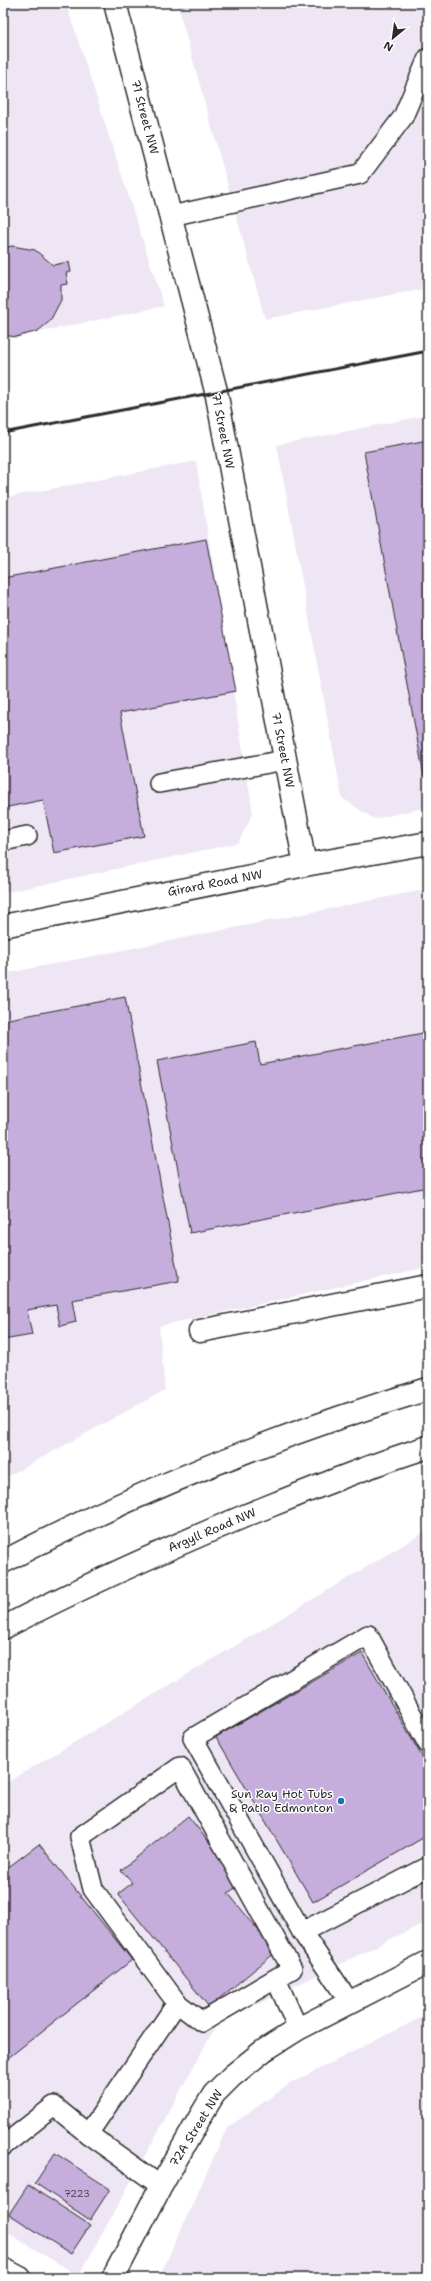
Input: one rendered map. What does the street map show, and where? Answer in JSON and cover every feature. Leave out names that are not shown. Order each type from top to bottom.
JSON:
[{"type":"street","name":"71 Street NW","points":[[115,3],[216,391],[305,866]]},
{"type":"street","name":"Girard Road NW","points":[[3,926],[428,843]]},
{"type":"street","points":[[200,1331],[428,1286]]},
{"type":"street","points":[[3,1562],[57,1534],[149,1492],[291,1435],[428,1389]]},
{"type":"street","name":"Argyll Road NW","points":[[3,1628],[80,1588],[189,1540],[312,1489],[428,1447]]},
{"type":"street","name":"72A Street NW","points":[[113,2278],[161,2186],[214,2094],[232,2076],[263,2051],[298,2029],[428,1962]]},
{"type":"street","points":[[3,2268],[20,2278]]},
{"type":"lane","points":[[170,216],[360,174],[403,117],[428,58]]},
{"type":"lane","points":[[159,783],[285,760]]},
{"type":"lane","points":[[3,841],[27,836]]},
{"type":"lane","points":[[350,2003],[302,1932],[193,1738],[368,1634],[428,1744]]},
{"type":"lane","points":[[180,1767],[292,1969],[202,2022],[177,2003],[93,1889],[80,1837],[180,1767]]},
{"type":"lane","points":[[302,1932],[428,1867]]},
{"type":"lane","points":[[276,1978],[298,2029]]},
{"type":"lane","points":[[88,2134],[177,2003]]},
{"type":"lane","points":[[3,2146],[54,2106],[88,2134],[161,2186]]},
{"type":"shaded area","points":[[3,3],[66,3],[164,306],[3,340]]},
{"type":"shaded area","points":[[177,3],[428,3],[428,288],[265,319]]},
{"type":"shaded area","points":[[428,415],[428,807],[374,819],[342,798],[277,445]]},
{"type":"shaded area","points":[[196,461],[253,813],[238,843],[3,893],[3,498]]},
{"type":"shaded area","points":[[428,889],[428,1267],[159,1326],[165,1390],[3,1479],[3,974]]},
{"type":"shaded area","points":[[428,1530],[428,1921],[217,2024],[79,2276],[3,2230],[3,1785]]},
{"type":"shaded area","points":[[428,2014],[428,2278],[159,2278],[227,2128],[291,2083]]},
{"type":"building","points":[[12,246],[35,250],[53,265],[69,262],[71,272],[66,273],[68,284],[61,285],[61,300],[50,321],[38,331],[16,337],[3,335],[3,248]]},
{"type":"building","points":[[428,440],[428,775],[424,776],[364,452]]},
{"type":"building","points":[[206,539],[236,691],[120,713],[144,836],[54,853],[43,800],[3,808],[3,578]]},
{"type":"building","points":[[125,997],[179,1281],[72,1300],[76,1322],[60,1326],[56,1305],[27,1310],[32,1335],[3,1340],[3,1020]]},
{"type":"building","points":[[428,1032],[428,1187],[190,1233],[157,1061],[256,1042],[260,1064]]},
{"type":"building","name":"Sun Ray Hot Tubs & Patio Edmonton","points":[[362,1653],[428,1767],[428,1835],[313,1902],[216,1737]]},
{"type":"building","points":[[188,1816],[242,1883],[228,1893],[276,1952],[209,2007],[118,1894],[132,1883],[121,1870]]},
{"type":"building","points":[[39,1844],[132,1960],[3,2062],[3,1865],[6,1869]]},
{"type":"building","points":[[55,2153],[110,2189],[90,2220],[35,2183]]},
{"type":"building","points":[[28,2185],[90,2225],[71,2254],[9,2214]]},
{"type":"railway","points":[[3,433],[428,351]]},
{"type":"place","name":"Sun Ray Hot Tubs & Patio Edmonton","points":[[341,1801]]}]
